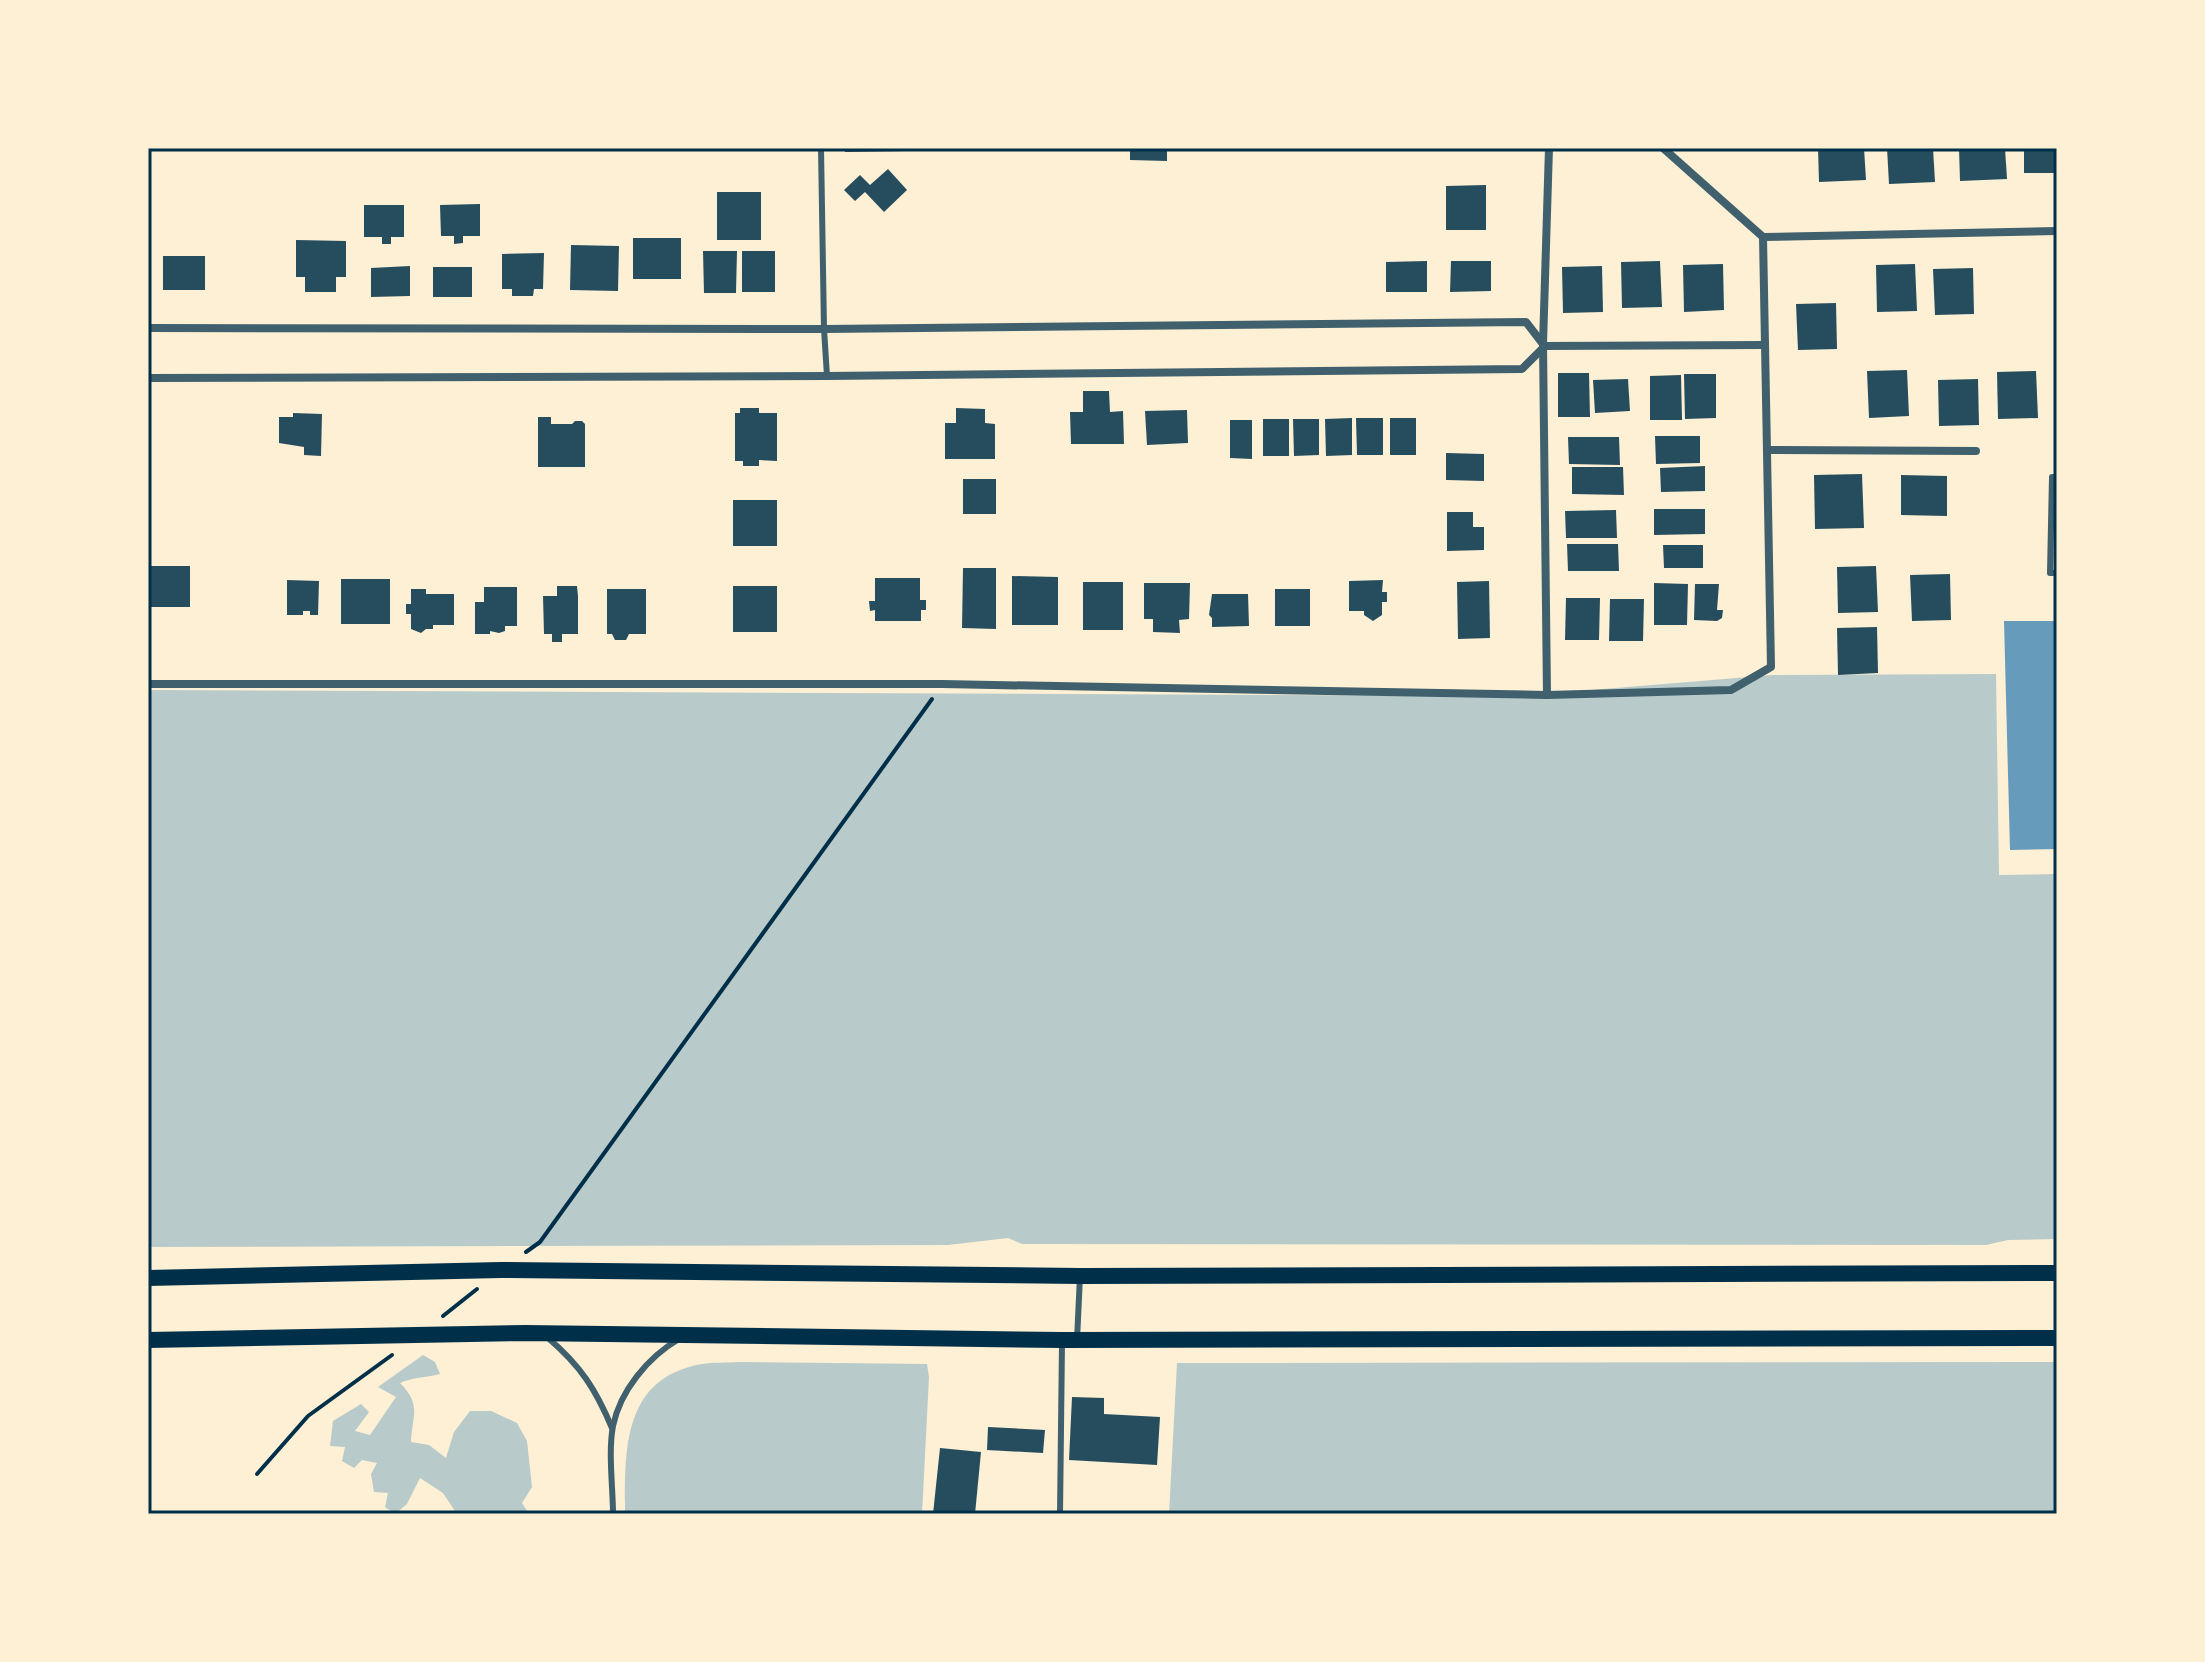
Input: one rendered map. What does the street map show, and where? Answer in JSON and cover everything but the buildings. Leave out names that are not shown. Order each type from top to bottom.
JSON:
[{"type":"main road","points":[[148,1278],[501,1270],[1080,1276],[2057,1273]]},
{"type":"main road","points":[[148,1340],[421,1333],[1069,1340],[2057,1338]]},
{"type":"street","points":[[1547,695],[1543,346],[1549,148]]},
{"type":"street","points":[[1663,148],[1763,237],[2057,231]]},
{"type":"street","points":[[148,684],[942,684],[1547,695],[1731,690],[1771,667],[1763,237]]},
{"type":"street","points":[[148,328],[824,329],[1526,322],[1543,346]]},
{"type":"street","points":[[148,378],[827,376],[1522,369],[1543,346],[1765,345]]},
{"type":"street","points":[[1767,450],[1976,451]]},
{"type":"lane","points":[[821,148],[827,376]]},
{"type":"lane","points":[[2057,477],[2052,477],[2050,573],[2057,573]]},
{"type":"lane","points":[[1060,1514],[1069,1340],[1080,1276]]},
{"type":"lane","points":[[543,1333],[568,1354],[589,1380],[612,1428]]},
{"type":"lane","points":[[613,1514],[612,1428],[621,1401],[643,1369],[664,1347],[686,1335]]},
{"type":"path","points":[[257,1474],[308,1416],[540,1242],[942,684]]},
{"type":"shaded area","points":[[1996,674],[1999,875],[2057,874],[2057,1239],[2008,1240],[1986,1245],[1022,1244],[1008,1238],[948,1245],[148,1247],[148,690],[1517,696],[1773,675]]},
{"type":"shaded area","points":[[423,1355],[435,1362],[440,1374],[400,1383],[413,1404],[411,1442],[429,1445],[446,1458],[454,1432],[470,1411],[491,1411],[517,1423],[527,1441],[532,1487],[522,1503],[529,1514],[457,1514],[443,1493],[420,1478],[407,1504],[395,1514],[385,1507],[388,1493],[374,1492],[371,1474],[377,1463],[362,1460],[354,1468],[342,1461],[345,1447],[330,1446],[333,1421],[361,1404],[369,1412],[355,1431],[370,1435],[396,1397],[378,1387]]},
{"type":"shaded area","points":[[2057,1362],[2057,1514],[1169,1514],[1177,1363]]},
{"type":"shaded area","points":[[702,1364],[927,1364],[929,1377],[922,1514],[625,1514],[628,1442],[642,1401],[656,1384],[676,1372]]},
{"type":"water","points":[[2004,621],[2057,621],[2057,849],[2010,850]]}]
